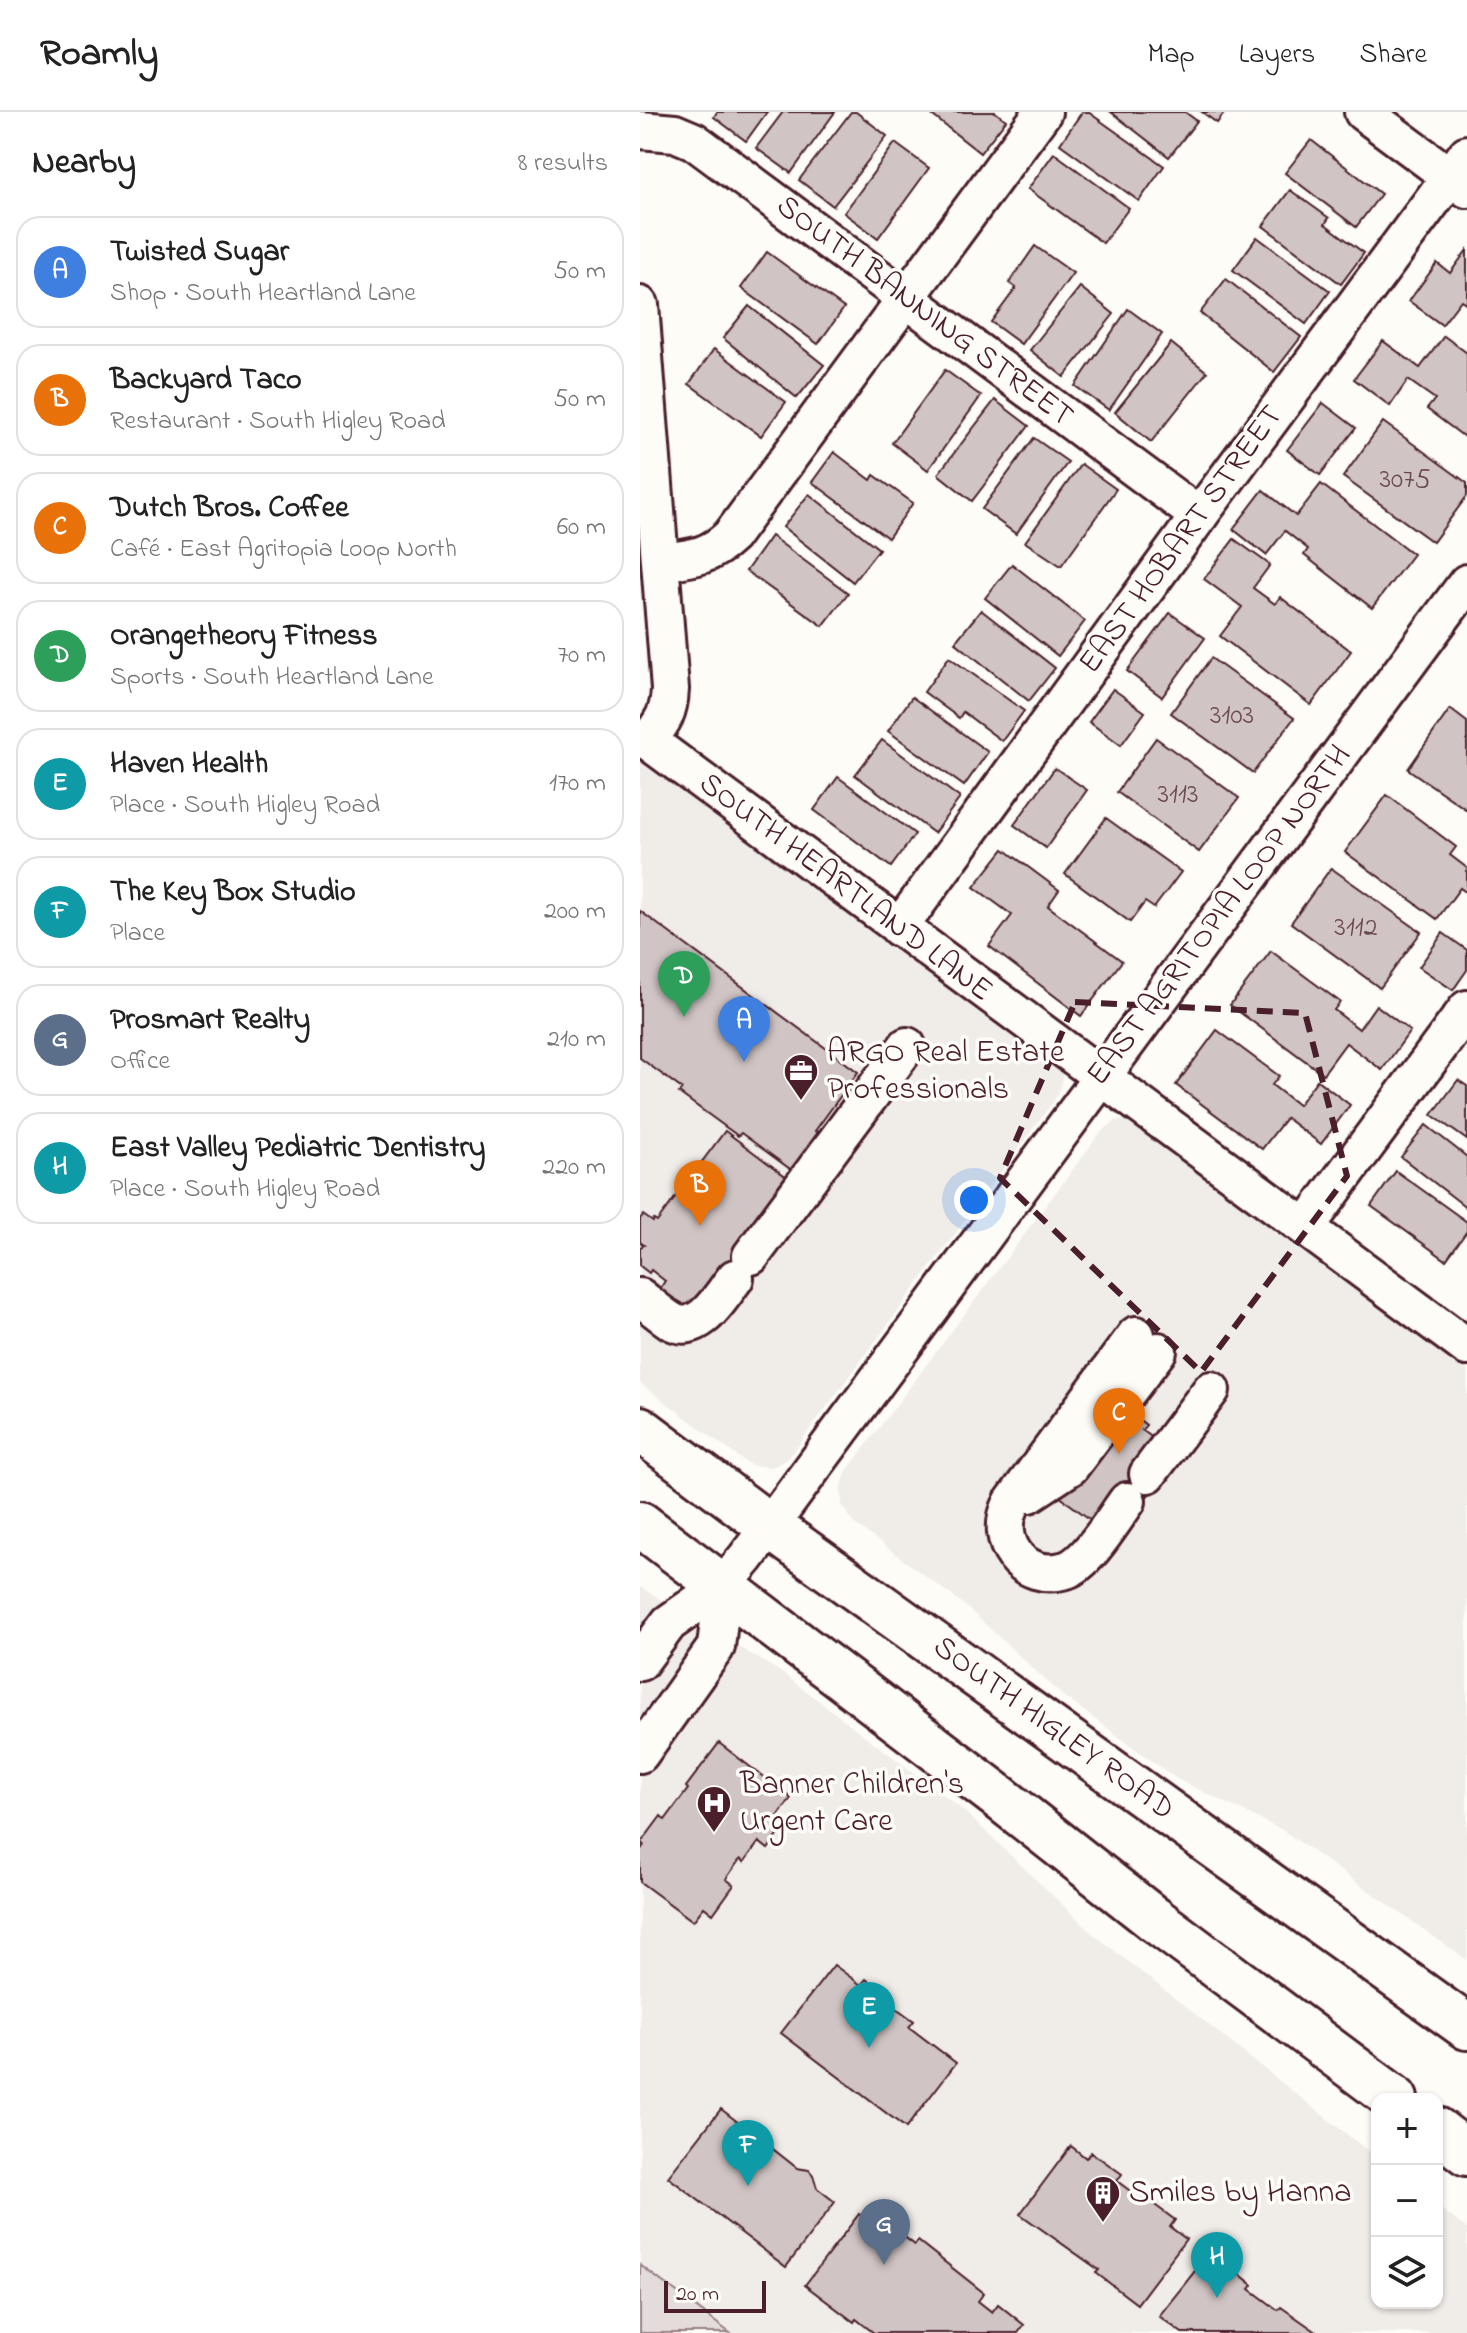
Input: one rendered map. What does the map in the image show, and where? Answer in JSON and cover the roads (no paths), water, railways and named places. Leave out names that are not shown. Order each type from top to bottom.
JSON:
[{"type":"main road","name":"SOUTH HIGLEY ROAD","points":[[640,1429],[746,1556],[999,1797],[1154,1919],[1387,2093]]},
{"type":"main road","name":"SOUTH HIGLEY ROAD","points":[[640,1524],[746,1556],[1467,2027]]},
{"type":"main road","points":[[1443,2135],[1467,2153]]},
{"type":"street","points":[[640,305],[661,562],[703,556],[731,536],[1043,112]]},
{"type":"street","points":[[1363,112],[1461,173]]},
{"type":"street","name":"SOUTH BANNING STREET","points":[[640,130],[675,133],[694,141],[1199,516]]},
{"type":"street","name":"EAST HOBART STREET","points":[[899,928],[1199,516],[1461,173]]},
{"type":"street","name":"SOUTH HEARTLAND LANE","points":[[661,562],[669,708],[663,722],[648,741],[1467,1347]]},
{"type":"street","name":"EAST AGRITOPIA LOOP NORTH","points":[[746,1556],[1467,583]]},
{"type":"street","points":[[1306,1227],[1467,1009]]},
{"type":"street","points":[[640,1297],[673,1322],[687,1325],[706,1316],[907,1046]]},
{"type":"street","points":[[1147,1343],[1012,1503],[1005,1522],[1006,1540],[1012,1553],[1023,1564],[1036,1570],[1066,1570],[1082,1560],[1211,1390]]},
{"type":"street","points":[[640,1662],[669,1623],[746,1556]]},
{"type":"street","points":[[640,1754],[716,1647],[746,1556]]},
{"type":"place","name":"Orangetheory Fitness","points":[[684,1017]]},
{"type":"place","name":"Twisted Sugar","points":[[744,1062]]},
{"type":"place","name":"ARGO Real Estate Professionals","points":[[801,1102]]},
{"type":"place","name":"Backyard Taco","points":[[700,1226]]},
{"type":"place","name":"Dutch Bros. Coffee","points":[[1119,1454]]},
{"type":"place","name":"Banner Children's Urgent Care","points":[[714,1834]]},
{"type":"place","name":"Haven Health","points":[[869,2048]]},
{"type":"place","name":"The Key Box Studio","points":[[748,2186]]},
{"type":"place","name":"Smiles by Hanna","points":[[1103,2224]]},
{"type":"place","name":"Prosmart Realty","points":[[884,2265]]},
{"type":"place","name":"East Valley Pediatric Dentistry","points":[[1217,2298]]}]
